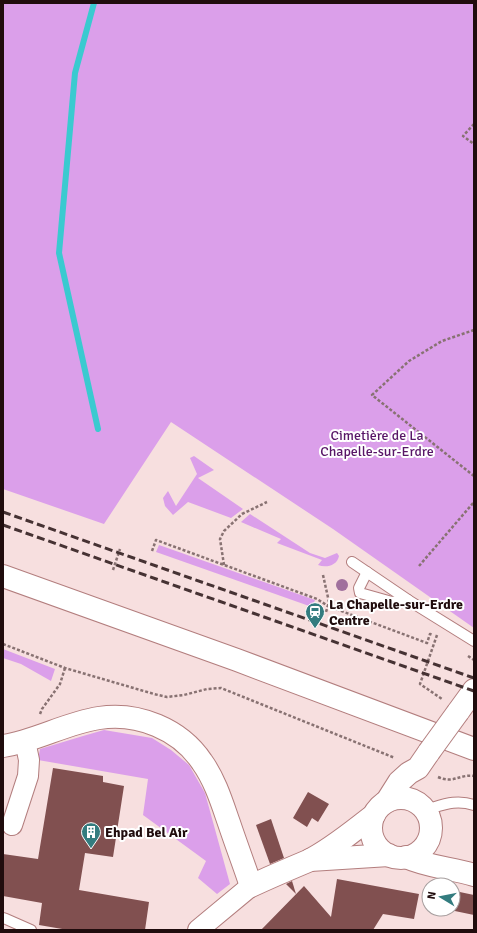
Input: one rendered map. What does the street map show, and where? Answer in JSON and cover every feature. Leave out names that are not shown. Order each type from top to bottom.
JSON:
[{"type":"street","points":[[3,576],[238,660],[474,748]]},
{"type":"street","points":[[466,872],[429,866],[381,850],[374,838],[372,824],[399,782],[424,760],[474,690]]},
{"type":"street","points":[[3,746],[82,721],[120,717],[135,718],[152,723],[178,737],[191,748],[211,777],[219,795],[251,886]]},
{"type":"street","points":[[12,825],[28,776],[29,739]]},
{"type":"street","points":[[309,860],[397,856],[414,854],[421,849],[427,842],[431,826],[429,818],[418,795],[424,760]]},
{"type":"street","points":[[198,930],[251,886],[309,860],[348,836],[381,808],[401,798],[414,801],[423,808]]},
{"type":"street","points":[[427,842],[446,864],[466,872]]},
{"type":"lane","points":[[352,562],[408,600],[474,641]]},
{"type":"lane","points":[[367,572],[359,588],[360,593],[392,602],[408,600]]},
{"type":"lane","points":[[423,808],[451,802],[465,802],[474,805]]},
{"type":"lane","points":[[3,918],[31,930]]},
{"type":"path","points":[[474,124],[464,136],[474,144]]},
{"type":"path","points":[[474,330],[442,341],[409,361],[372,394],[474,476]]},
{"type":"path","points":[[224,565],[220,539],[224,531],[242,514],[267,502]]},
{"type":"path","points":[[419,566],[474,502]]},
{"type":"path","points":[[152,551],[156,540],[317,599],[328,606],[427,643],[430,634],[436,637]]},
{"type":"path","points":[[113,570],[120,549]]},
{"type":"path","points":[[323,575],[329,602],[326,612]]},
{"type":"path","points":[[442,621],[420,684],[459,711]]},
{"type":"path","points":[[3,644],[65,668],[167,697],[184,695],[207,689],[221,688],[424,760],[445,780],[452,780],[465,776],[474,776]]},
{"type":"path","points":[[29,739],[42,708],[60,684],[65,668]]},
{"type":"green space","name":"Cimetière de La Chapelle-sur-Erdre","points":[[3,3],[474,3],[474,628],[333,529],[171,422],[104,524],[3,489]]},
{"type":"green space","points":[[194,456],[214,470],[198,478],[243,509],[231,518],[188,502],[173,515],[165,506],[163,498],[168,491],[176,506],[197,474],[190,458]]},
{"type":"green space","points":[[250,514],[310,553],[325,558],[337,553],[339,556],[338,559],[331,565],[318,565],[322,560],[277,543],[281,539],[241,522]]},
{"type":"green space","points":[[159,545],[315,600],[312,607],[156,552]]},
{"type":"green space","points":[[3,649],[55,669],[51,681],[21,664],[3,658]]},
{"type":"green space","points":[[104,730],[152,738],[171,750],[189,765],[205,793],[230,884],[217,894],[198,878],[206,861],[143,815],[148,779],[38,760],[40,749]]},
{"type":"building","name":"Ehpad Bel Air","points":[[53,768],[103,776],[103,782],[124,786],[113,857],[85,853],[79,890],[149,902],[145,930],[68,930],[39,925],[42,903],[3,896],[3,854],[38,859]]},
{"type":"building","points":[[308,792],[329,804],[318,822],[312,818],[307,827],[293,818]]},
{"type":"building","points":[[271,819],[284,858],[270,864],[256,825]]},
{"type":"building","points":[[337,879],[419,894],[414,919],[383,914],[373,930],[261,930],[304,886],[331,917]]},
{"type":"building","points":[[292,881],[296,894],[286,884]]},
{"type":"building","points":[[461,892],[474,895],[474,915],[461,912]]},
{"type":"waterway","points":[[94,3],[75,73],[59,253],[98,429]]},
{"type":"railway","points":[[3,512],[474,678]]},
{"type":"railway","points":[[3,525],[474,691]]},
{"type":"place","name":"La Chapelle-sur-Erdre Centre","points":[[315,629]]},
{"type":"place","name":"Ehpad Bel Air","points":[[91,849]]}]
